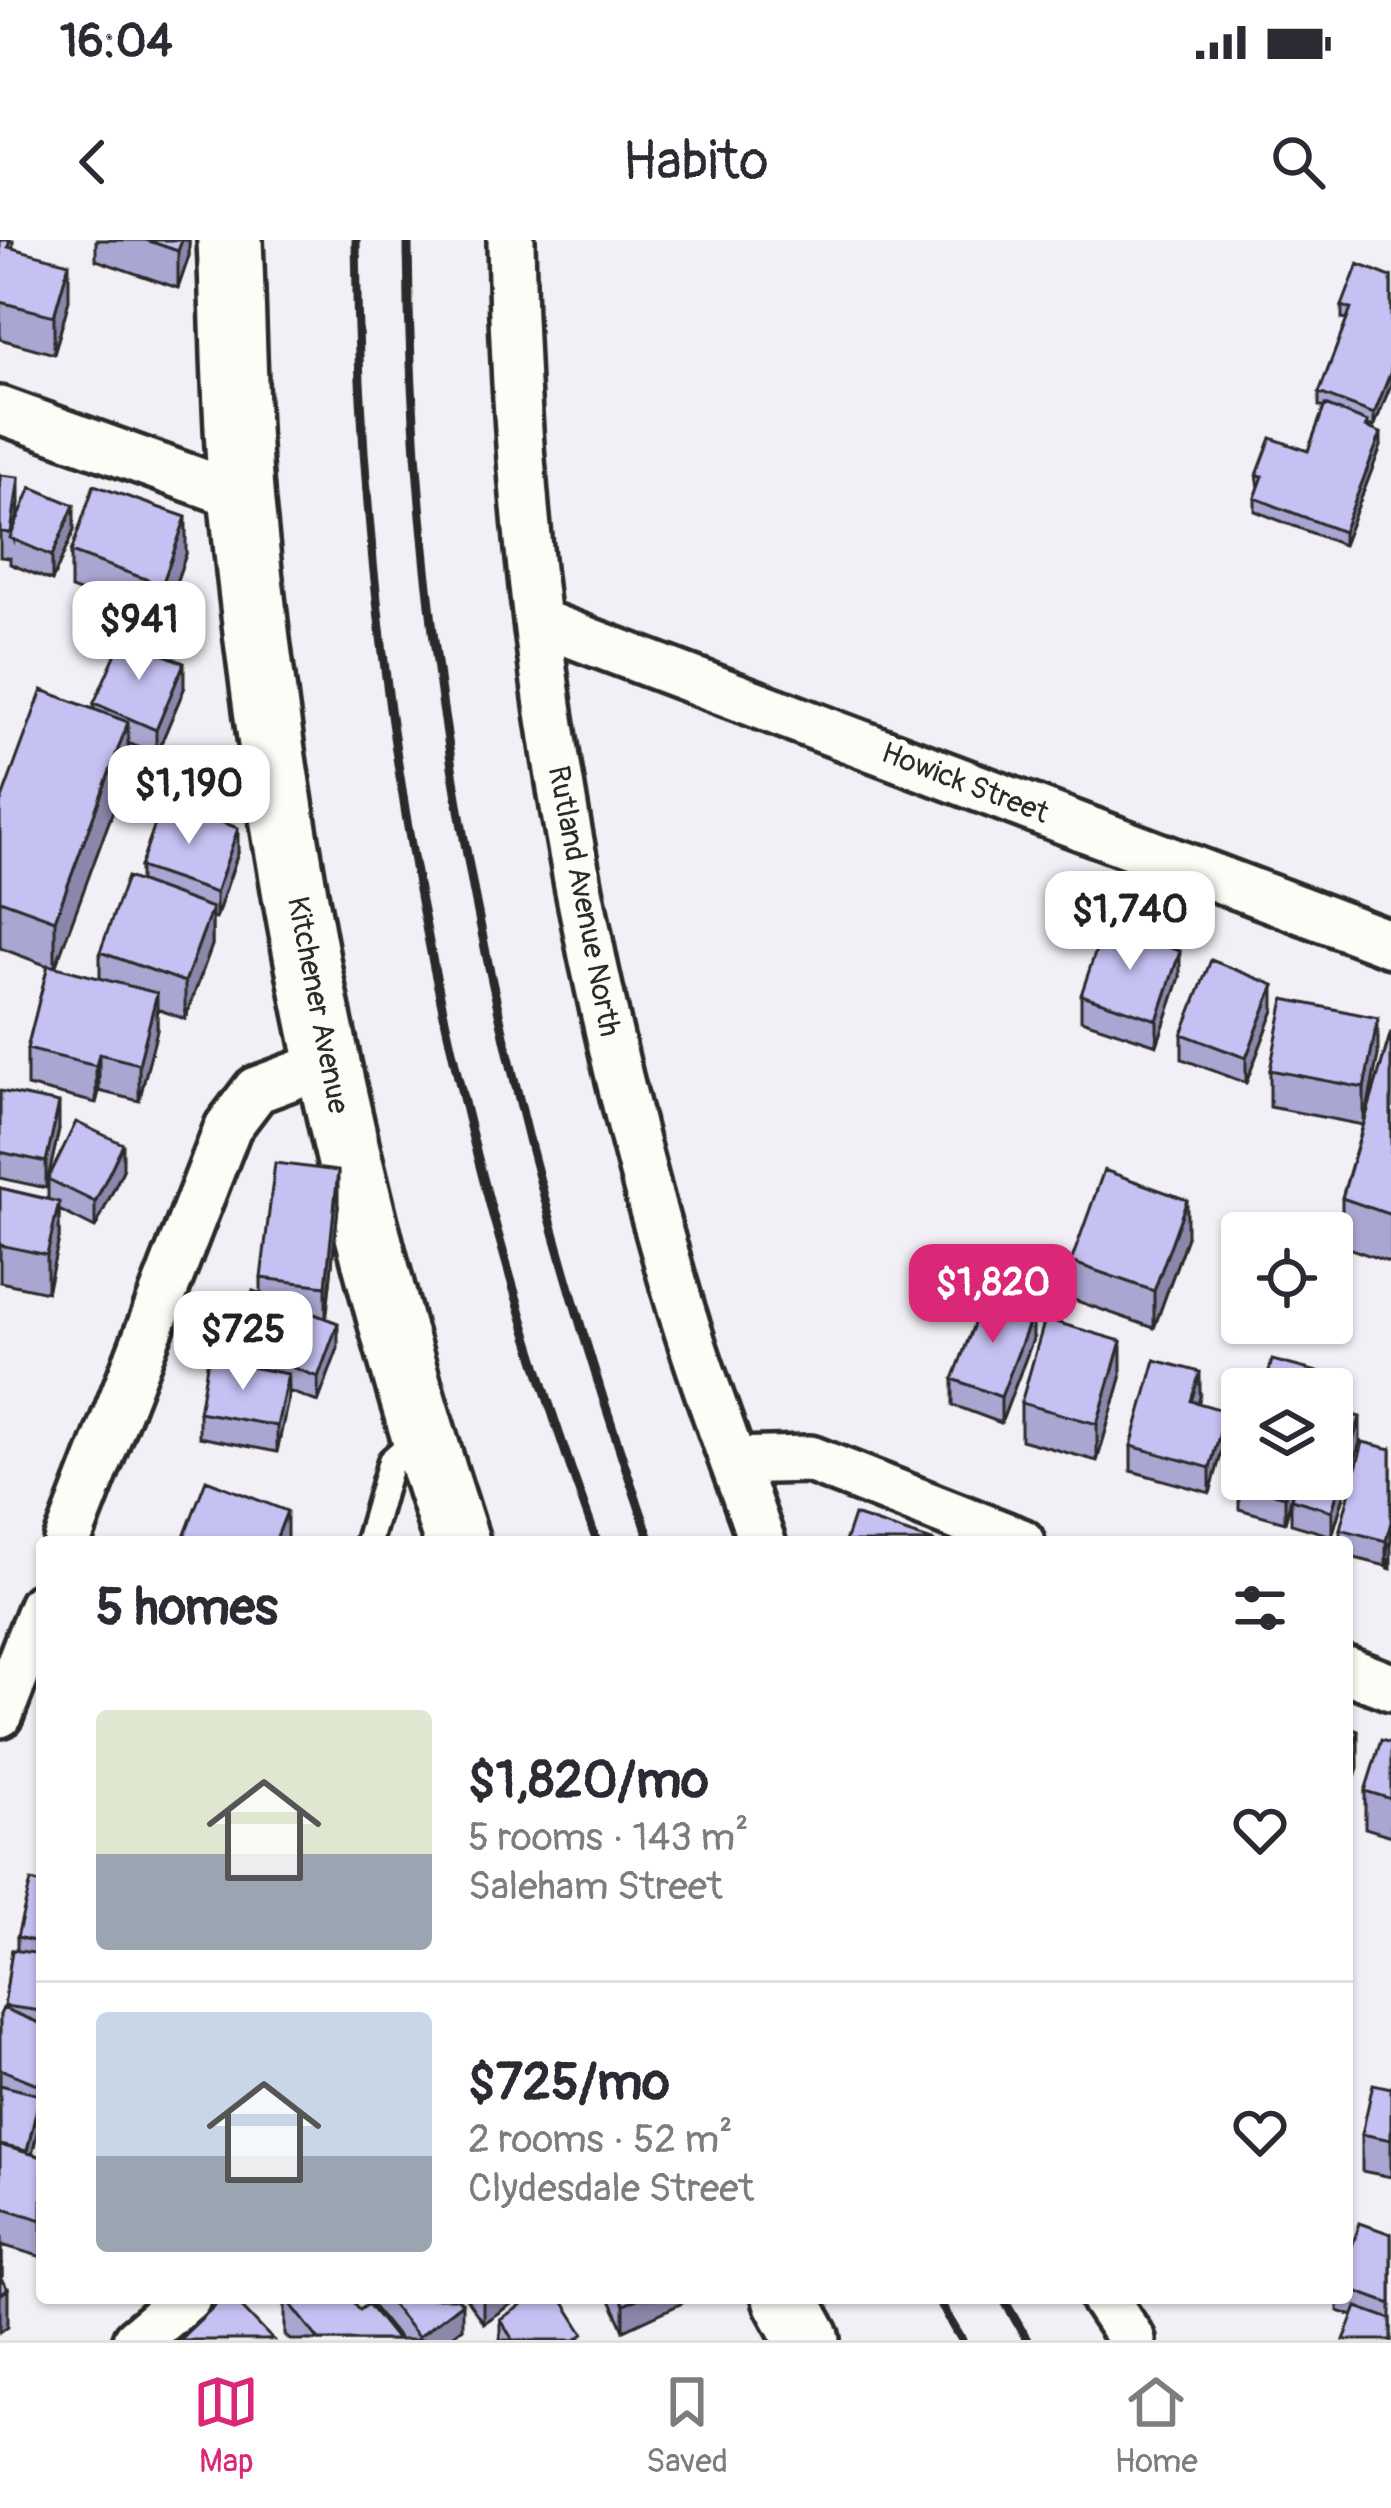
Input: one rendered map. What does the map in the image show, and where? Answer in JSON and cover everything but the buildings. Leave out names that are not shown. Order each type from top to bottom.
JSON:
[{"type":"street","name":"Kitchener Avenue","points":[[230,240],[242,497],[260,674],[326,1064],[422,1434],[455,1536]]},
{"type":"street","name":"Rutland Avenue North","points":[[511,240],[526,495],[539,622],[559,776],[592,966],[675,1289],[760,1536]]},
{"type":"street","points":[[0,410],[242,497]]},
{"type":"street","name":"Howick Street","points":[[539,622],[1391,944]]},
{"type":"street","points":[[69,1536],[228,1127],[256,1090],[326,1064]]},
{"type":"street","points":[[733,1461],[810,1460],[1006,1536]]},
{"type":"street","points":[[0,1714],[36,1621]]},
{"type":"street","points":[[1353,1672],[1391,1687]]},
{"type":"street","points":[[136,2340],[180,2304]]},
{"type":"street","points":[[788,2304],[808,2340]]},
{"type":"street","points":[[1108,2304],[1132,2340]]},
{"type":"lane","points":[[370,1536],[392,1461],[422,1434]]},
{"type":"railway","points":[[356,240],[361,406],[374,572],[421,901],[496,1226],[595,1536]]},
{"type":"railway","points":[[408,240],[413,406],[426,572],[447,737],[476,901],[510,1063],[552,1225],[649,1536]]},
{"type":"railway","points":[[941,2304],[962,2340]]},
{"type":"railway","points":[[1006,2304],[1027,2340]]}]
